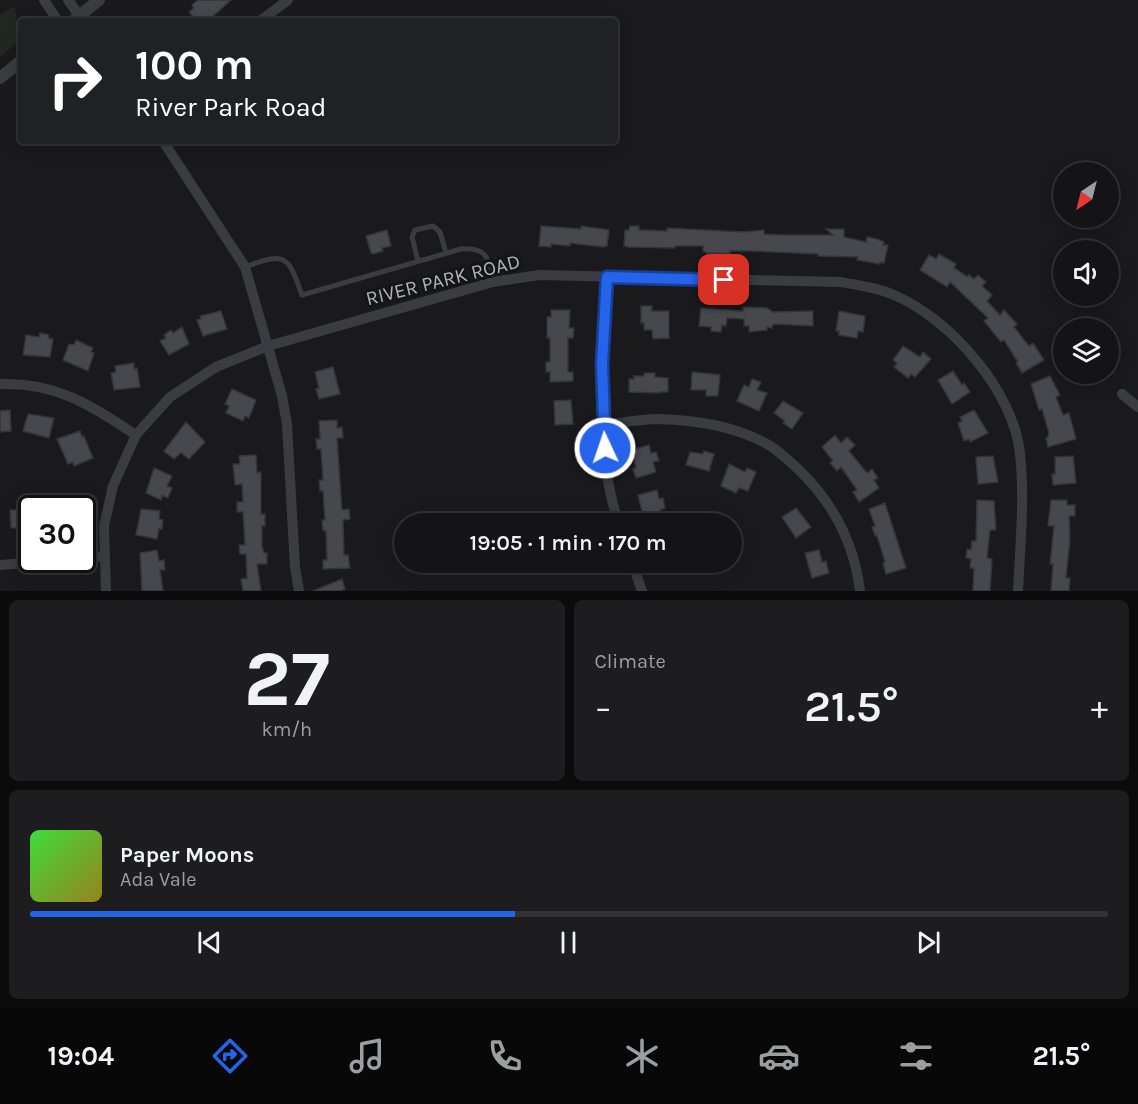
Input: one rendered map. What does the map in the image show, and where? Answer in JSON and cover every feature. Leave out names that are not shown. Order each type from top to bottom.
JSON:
[{"type":"street","points":[[44,0],[56,18]]},
{"type":"street","points":[[68,0],[77,18]]},
{"type":"street","points":[[79,18],[99,0]]},
{"type":"street","points":[[264,18],[288,0]]},
{"type":"street","points":[[0,78],[18,63]]},
{"type":"street","points":[[159,144],[172,155]]},
{"type":"street","points":[[165,144],[245,267],[282,396],[287,424],[295,567],[299,591]]},
{"type":"street","name":"RIVER PARK ROAD","points":[[106,591],[104,526],[113,486],[136,435],[170,397],[216,367],[268,346],[493,282],[538,275],[841,282],[894,295],[911,304],[961,342],[995,385],[1012,423],[1020,452],[1022,490],[1018,591]]},
{"type":"street","points":[[607,277],[602,364],[603,425],[606,471],[616,513]]},
{"type":"street","points":[[0,384],[23,384],[58,391],[92,406],[136,435]]},
{"type":"street","points":[[1122,394],[1138,407]]},
{"type":"street","points":[[603,425],[657,419],[707,423],[744,434],[772,448],[815,486],[834,511],[846,533],[860,591]]},
{"type":"street","points":[[96,557],[104,556]]},
{"type":"street","points":[[0,565],[18,564]]},
{"type":"street","points":[[636,573],[642,591]]},
{"type":"lane","points":[[418,261],[412,237],[415,230],[433,226],[440,232],[446,253]]},
{"type":"lane","points":[[245,267],[267,259],[284,260],[291,266],[302,296],[461,249],[479,250],[489,260],[493,282]]},
{"type":"shaded area","points":[[15,6],[18,42],[0,57],[0,15]]},
{"type":"building","points":[[198,0],[231,0],[211,18],[194,18],[189,12],[194,8],[192,5]]},
{"type":"building","points":[[541,226],[581,229],[581,226],[609,230],[607,246],[570,243],[570,246],[551,244],[551,247],[539,246]]},
{"type":"building","points":[[630,226],[639,226],[639,230],[667,231],[667,228],[743,232],[764,230],[764,234],[781,235],[833,235],[826,229],[844,229],[844,237],[866,242],[867,237],[888,245],[884,263],[880,262],[880,264],[857,260],[858,257],[818,256],[818,254],[750,251],[730,251],[730,254],[707,253],[703,251],[703,246],[675,246],[675,248],[624,246],[625,230],[629,230]]},
{"type":"building","points":[[387,230],[391,246],[382,248],[383,251],[371,253],[366,236]]},
{"type":"building","points":[[939,254],[956,264],[954,268],[968,277],[969,275],[974,279],[978,275],[986,282],[982,286],[992,295],[987,301],[1000,315],[1004,310],[1017,324],[1014,327],[1029,346],[1033,343],[1044,360],[1022,373],[1004,340],[1001,342],[984,321],[988,318],[950,282],[947,287],[920,270],[929,255],[936,259]]},
{"type":"building","points":[[641,306],[652,306],[652,311],[669,311],[669,338],[653,339],[652,330],[644,330],[644,323],[641,323]]},
{"type":"building","points":[[743,307],[767,308],[773,312],[813,311],[813,326],[773,324],[772,328],[767,327],[767,330],[749,332],[749,326],[744,326],[744,319],[727,318],[726,326],[722,325],[721,332],[711,331],[711,327],[699,326],[701,308],[743,311]]},
{"type":"building","points":[[551,310],[570,310],[569,328],[574,328],[573,338],[568,338],[568,372],[573,372],[573,381],[550,382],[550,372],[546,372],[546,362],[550,362],[547,317],[551,317]]},
{"type":"building","points":[[221,311],[227,329],[203,336],[197,320],[201,319],[200,316]]},
{"type":"building","points":[[839,311],[865,316],[863,332],[858,331],[857,338],[839,335],[839,331],[836,331]]},
{"type":"building","points":[[182,327],[189,344],[169,355],[160,341],[166,338],[164,335],[171,330],[173,333]]},
{"type":"building","points":[[40,333],[49,335],[48,338],[53,339],[50,357],[23,355],[26,335],[39,337]]},
{"type":"building","points":[[76,340],[93,348],[91,352],[94,353],[88,371],[63,360],[69,344],[74,345]]},
{"type":"building","points":[[903,346],[920,357],[923,352],[931,359],[915,377],[911,374],[908,378],[894,367],[897,363],[893,360]]},
{"type":"building","points":[[134,363],[140,387],[114,390],[111,373],[116,372],[115,366]]},
{"type":"building","points":[[333,367],[340,394],[319,399],[315,372]]},
{"type":"building","points":[[953,371],[962,385],[964,383],[970,392],[952,404],[938,380]]},
{"type":"building","points":[[692,372],[720,375],[718,396],[706,396],[706,390],[691,390]]},
{"type":"building","points":[[644,373],[655,373],[655,377],[668,378],[668,392],[629,392],[629,379],[634,379],[634,376],[644,376]]},
{"type":"building","points":[[1050,376],[1060,395],[1056,397],[1063,415],[1069,413],[1076,439],[1048,447],[1046,438],[1049,433],[1031,384]]},
{"type":"building","points":[[752,379],[761,382],[757,390],[767,393],[759,411],[737,401],[744,385],[749,387]]},
{"type":"building","points":[[232,389],[256,400],[249,418],[245,416],[243,421],[226,413],[229,406],[225,404]]},
{"type":"building","points":[[571,400],[573,424],[555,425],[554,401]]},
{"type":"building","points":[[783,401],[803,413],[792,429],[774,413]]},
{"type":"building","points":[[10,410],[11,431],[0,432],[0,411]]},
{"type":"building","points":[[974,410],[988,433],[970,442],[969,439],[964,441],[958,423],[962,421],[960,417]]},
{"type":"building","points":[[28,414],[54,418],[49,438],[23,431]]},
{"type":"building","points":[[337,420],[337,428],[342,427],[343,438],[337,438],[342,510],[349,509],[350,519],[343,520],[344,555],[348,555],[350,568],[323,569],[323,560],[327,560],[326,531],[323,531],[322,520],[325,520],[323,491],[320,491],[319,480],[323,480],[321,449],[317,449],[316,439],[320,439],[319,421]]},
{"type":"building","points":[[186,422],[205,442],[189,459],[181,453],[174,459],[164,451]]},
{"type":"building","points":[[80,431],[93,458],[74,466],[73,462],[68,464],[57,439]]},
{"type":"building","points":[[835,435],[841,443],[847,437],[855,445],[849,451],[867,473],[872,469],[878,478],[874,480],[879,488],[859,502],[853,492],[857,490],[841,467],[837,471],[830,463],[833,461],[822,447]]},
{"type":"building","points":[[649,445],[651,453],[656,452],[659,461],[653,462],[656,472],[636,478],[631,450]]},
{"type":"building","points":[[704,451],[714,454],[709,471],[686,465],[690,452],[703,454]]},
{"type":"building","points":[[256,455],[257,473],[261,472],[261,514],[265,514],[265,526],[262,526],[262,546],[264,553],[267,553],[267,564],[257,564],[261,591],[243,591],[241,579],[247,578],[246,554],[240,554],[239,545],[245,545],[243,512],[237,512],[237,502],[243,502],[242,484],[235,485],[233,464],[240,464],[239,456]]},
{"type":"building","points":[[993,456],[998,482],[978,484],[976,457]]},
{"type":"building","points":[[1073,456],[1076,483],[1053,485],[1055,457]]},
{"type":"building","points":[[729,464],[745,472],[747,468],[756,472],[748,491],[739,488],[736,493],[721,486]]},
{"type":"building","points":[[154,468],[172,476],[167,486],[172,488],[168,498],[162,495],[161,500],[146,493]]},
{"type":"building","points":[[657,490],[659,499],[663,498],[665,508],[660,510],[661,513],[642,513],[638,495]]},
{"type":"building","points":[[977,500],[994,501],[996,530],[990,530],[987,558],[992,559],[990,591],[973,591],[974,568],[970,568],[971,559],[966,558],[967,549],[971,550],[972,541],[976,541]]},
{"type":"building","points":[[1051,500],[1067,500],[1067,505],[1075,505],[1075,516],[1069,516],[1070,539],[1066,578],[1070,578],[1069,591],[1051,591],[1053,564],[1050,564],[1054,526],[1048,526]]},
{"type":"building","points":[[885,503],[906,568],[886,574],[883,563],[885,562],[872,527],[875,526],[869,509]]},
{"type":"building","points":[[796,508],[811,527],[796,538],[782,517]]},
{"type":"building","points":[[141,509],[160,511],[159,519],[163,520],[157,539],[136,535]]},
{"type":"building","points":[[10,510],[18,510],[18,528],[11,528]]},
{"type":"building","points":[[157,550],[159,561],[164,560],[165,570],[160,570],[163,591],[142,591],[140,553]]},
{"type":"building","points":[[819,550],[822,562],[826,561],[829,573],[812,578],[805,553]]},
{"type":"building","points":[[342,579],[345,589],[313,591]]},
{"type":"route","points":[[605,448],[602,364],[607,277],[724,280]]}]
